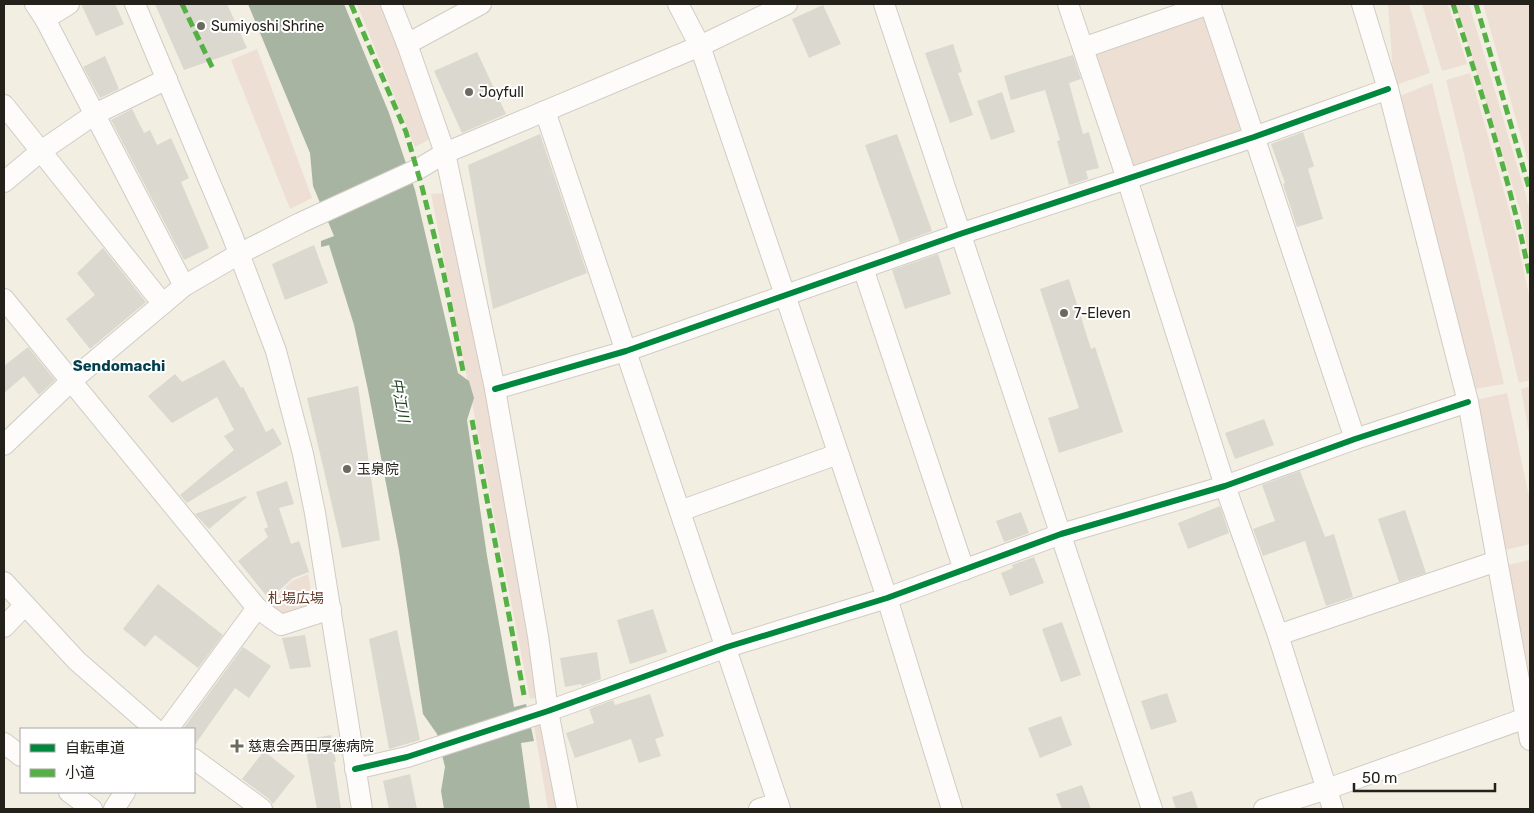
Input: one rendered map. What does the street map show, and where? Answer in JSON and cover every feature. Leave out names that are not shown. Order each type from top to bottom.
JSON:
[{"type":"street","points":[[69,4],[40,11],[184,286]]},
{"type":"street","points":[[135,4],[239,254],[276,351],[303,454],[316,513],[362,809]]},
{"type":"street","points":[[391,4],[407,44],[444,153],[495,388],[538,636],[542,713],[567,809]]},
{"type":"street","points":[[407,44],[481,4]]},
{"type":"street","points":[[678,4],[700,46],[785,295],[887,598],[952,809]]},
{"type":"street","points":[[4,445],[71,382],[184,286],[239,254],[300,223],[420,168],[444,153],[700,46],[787,4]]},
{"type":"street","points":[[884,4],[1152,809]]},
{"type":"street","points":[[1068,4],[1127,180],[1225,486],[1278,635],[1334,809]]},
{"type":"street","points":[[1083,48],[1210,4],[1355,438]]},
{"type":"street","points":[[1362,4],[1388,89],[1468,402],[1530,740]]},
{"type":"street","points":[[1376,4],[1380,62]]},
{"type":"street","points":[[4,182],[40,152],[95,114],[167,79]]},
{"type":"street","points":[[495,388],[626,351],[960,234],[1254,137],[1388,89]]},
{"type":"street","points":[[4,105],[162,304]]},
{"type":"street","points":[[545,111],[779,806],[759,809]]},
{"type":"street","points":[[863,268],[964,570]]},
{"type":"street","points":[[4,299],[257,608],[281,625],[331,609]]},
{"type":"street","points":[[355,769],[407,757],[542,713],[727,647],[887,598],[1061,534],[1225,486],[1355,438],[1468,402]]},
{"type":"street","points":[[680,511],[838,454]]},
{"type":"street","points":[[1278,635],[1497,561]]},
{"type":"street","points":[[4,582],[77,661],[154,728]]},
{"type":"street","points":[[4,627],[25,605]]},
{"type":"street","points":[[169,728],[257,608]]},
{"type":"street","points":[[1264,809],[1327,789],[1526,718]]},
{"type":"street","points":[[4,743],[20,755]]},
{"type":"street","points":[[195,760],[262,809]]},
{"type":"street","points":[[70,793],[92,809]]},
{"type":"street","points":[[114,809],[124,793]]},
{"type":"green space","points":[[357,4],[380,4],[432,138],[415,147]]},
{"type":"green space","points":[[1388,4],[1409,4],[1430,73],[1396,85],[1393,73]]},
{"type":"green space","points":[[1422,4],[1448,4],[1467,64],[1442,71]]},
{"type":"green space","points":[[1455,4],[1469,4],[1523,185],[1530,211],[1530,264],[1521,213]]},
{"type":"green space","points":[[1483,4],[1530,4],[1530,168]]},
{"type":"green space","points":[[1206,10],[1246,133],[1130,172],[1089,51]]},
{"type":"green space","points":[[257,49],[312,198],[290,209],[231,60]]},
{"type":"green space","points":[[1470,73],[1515,230],[1530,300],[1530,380],[1519,383],[1446,80]]},
{"type":"green space","points":[[1432,83],[1504,384],[1475,389],[1400,96]]},
{"type":"green space","points":[[444,193],[453,215],[543,697],[530,699],[431,194]]},
{"type":"green space","points":[[1530,387],[1530,439],[1521,389]]},
{"type":"green space","points":[[1507,393],[1530,501],[1530,544],[1505,550],[1476,400]]},
{"type":"green space","points":[[1530,560],[1530,677],[1508,565]]},
{"type":"green space","name":"札場広場","points":[[308,574],[315,611],[280,614],[269,603],[292,581]]},
{"type":"green space","points":[[549,723],[564,809],[548,809],[534,726]]},
{"type":"water","name":"中江川","points":[[248,4],[344,4],[389,113],[415,190],[458,373],[469,381],[474,398],[467,420],[487,556],[514,707],[526,704],[534,741],[521,743],[530,809],[444,809],[441,791],[445,767],[437,734],[423,714],[399,551],[354,325],[329,245],[321,247],[321,241],[334,236],[313,186],[310,153]]},
{"type":"building","points":[[81,4],[115,4],[124,24],[96,36]]},
{"type":"building","name":"Sumiyoshi Shrine","points":[[155,4],[227,4],[247,48],[184,70]]},
{"type":"building","points":[[823,5],[841,44],[809,58],[792,19]]},
{"type":"building","points":[[953,44],[962,72],[958,73],[973,115],[950,123],[925,53]]},
{"type":"building","name":"Joyfull","points":[[477,52],[506,114],[462,133],[434,71]]},
{"type":"building","points":[[1073,55],[1081,79],[1069,83],[1083,134],[1089,132],[1099,168],[1086,171],[1088,179],[1069,185],[1057,141],[1060,140],[1045,90],[1011,100],[1004,76]]},
{"type":"building","points":[[105,56],[119,89],[100,98],[83,67]]},
{"type":"building","points":[[1002,92],[1015,132],[991,140],[977,101]]},
{"type":"building","points":[[132,109],[144,133],[150,130],[157,145],[171,138],[189,178],[181,182],[209,248],[184,260],[111,120]]},
{"type":"building","points":[[1303,132],[1314,166],[1308,169],[1323,219],[1297,227],[1283,184],[1285,183],[1271,144]]},
{"type":"building","points":[[540,134],[587,273],[493,309],[468,165]]},
{"type":"building","points":[[897,134],[932,231],[900,243],[865,145]]},
{"type":"building","points":[[314,245],[328,283],[285,300],[272,264]]},
{"type":"building","points":[[103,248],[146,302],[90,349],[66,319],[95,295],[77,273]]},
{"type":"building","points":[[938,254],[951,294],[905,309],[892,270]]},
{"type":"building","points":[[1069,279],[1091,349],[1095,347],[1123,432],[1059,453],[1048,418],[1079,408],[1040,289]]},
{"type":"building","points":[[28,347],[55,380],[39,395],[24,376],[4,393],[4,366]]},
{"type":"building","points":[[224,360],[241,388],[243,387],[266,432],[273,428],[282,444],[187,503],[180,495],[234,450],[224,436],[234,430],[217,397],[172,423],[148,396],[175,374],[182,382]]},
{"type":"building","name":"玉泉院","points":[[358,386],[380,540],[342,548],[307,398]]},
{"type":"building","points":[[1264,419],[1274,445],[1235,459],[1225,433]]},
{"type":"building","points":[[1300,471],[1325,537],[1334,534],[1353,597],[1326,606],[1305,541],[1263,556],[1253,529],[1275,521],[1262,485]]},
{"type":"building","points":[[287,481],[294,504],[279,508],[291,544],[299,541],[309,572],[293,578],[269,599],[238,561],[268,537],[264,529],[268,527],[256,492]]},
{"type":"building","points":[[246,496],[209,529],[195,514]]},
{"type":"building","points":[[1220,506],[1229,533],[1188,549],[1178,523]]},
{"type":"building","points":[[1405,510],[1426,573],[1399,582],[1378,519]]},
{"type":"building","points":[[1021,512],[1029,533],[1004,542],[996,521]]},
{"type":"building","points":[[1034,557],[1044,583],[1010,596],[1001,573],[1013,568],[1012,565]]},
{"type":"building","points":[[158,584],[223,635],[198,668],[155,635],[145,647],[123,629]]},
{"type":"building","points":[[653,609],[667,652],[630,664],[617,620]]},
{"type":"building","points":[[1062,622],[1081,675],[1061,682],[1042,629]]},
{"type":"building","points":[[397,630],[420,740],[389,749],[369,639]]},
{"type":"building","points":[[305,635],[311,667],[290,669],[282,638]]},
{"type":"building","points":[[243,647],[271,666],[249,698],[235,688],[195,745],[195,728],[184,728]]},
{"type":"building","points":[[597,652],[601,679],[582,686],[581,684],[565,687],[560,658]]},
{"type":"building","points":[[1167,693],[1177,722],[1151,730],[1141,701]]},
{"type":"building","points":[[650,694],[664,736],[655,739],[661,756],[639,763],[631,739],[575,758],[566,733],[594,723],[589,709],[613,700],[615,705]]},
{"type":"building","points":[[1061,716],[1072,745],[1040,758],[1028,728]]},
{"type":"building","points":[[331,735],[341,809],[317,809],[304,740]]},
{"type":"building","points":[[264,751],[295,776],[273,804],[242,779]]},
{"type":"building","points":[[410,774],[417,809],[389,809],[383,781]]},
{"type":"building","points":[[1082,785],[1091,809],[1062,809],[1056,794]]},
{"type":"building","points":[[1192,791],[1198,809],[1176,809],[1172,797]]},
{"type":"marked path","points":[[182,4],[213,69]]},
{"type":"marked path","points":[[351,4],[406,132],[444,275],[463,371]]},
{"type":"marked path","points":[[1453,4],[1505,173],[1530,277]]},
{"type":"marked path","points":[[1476,4],[1530,191]]},
{"type":"marked path","points":[[472,420],[524,695]]},
{"type":"cycle path","points":[[495,389],[626,351],[960,234],[1254,137],[1388,89]]},
{"type":"cycle path","points":[[355,769],[407,757],[548,711],[727,647],[887,598],[1061,534],[1225,486],[1355,439],[1468,402]]},
{"type":"place","name":"Sumiyoshi Shrine","points":[[201,26]]},
{"type":"place","name":"Joyfull","points":[[469,92]]},
{"type":"place","name":"7-Eleven","points":[[1064,313]]},
{"type":"place","name":"玉泉院","points":[[347,469]]},
{"type":"place","name":"慈恵会西田厚徳病院","points":[[237,746]]},
{"type":"district","name":"Sendomachi","points":[[119,366]]}]
